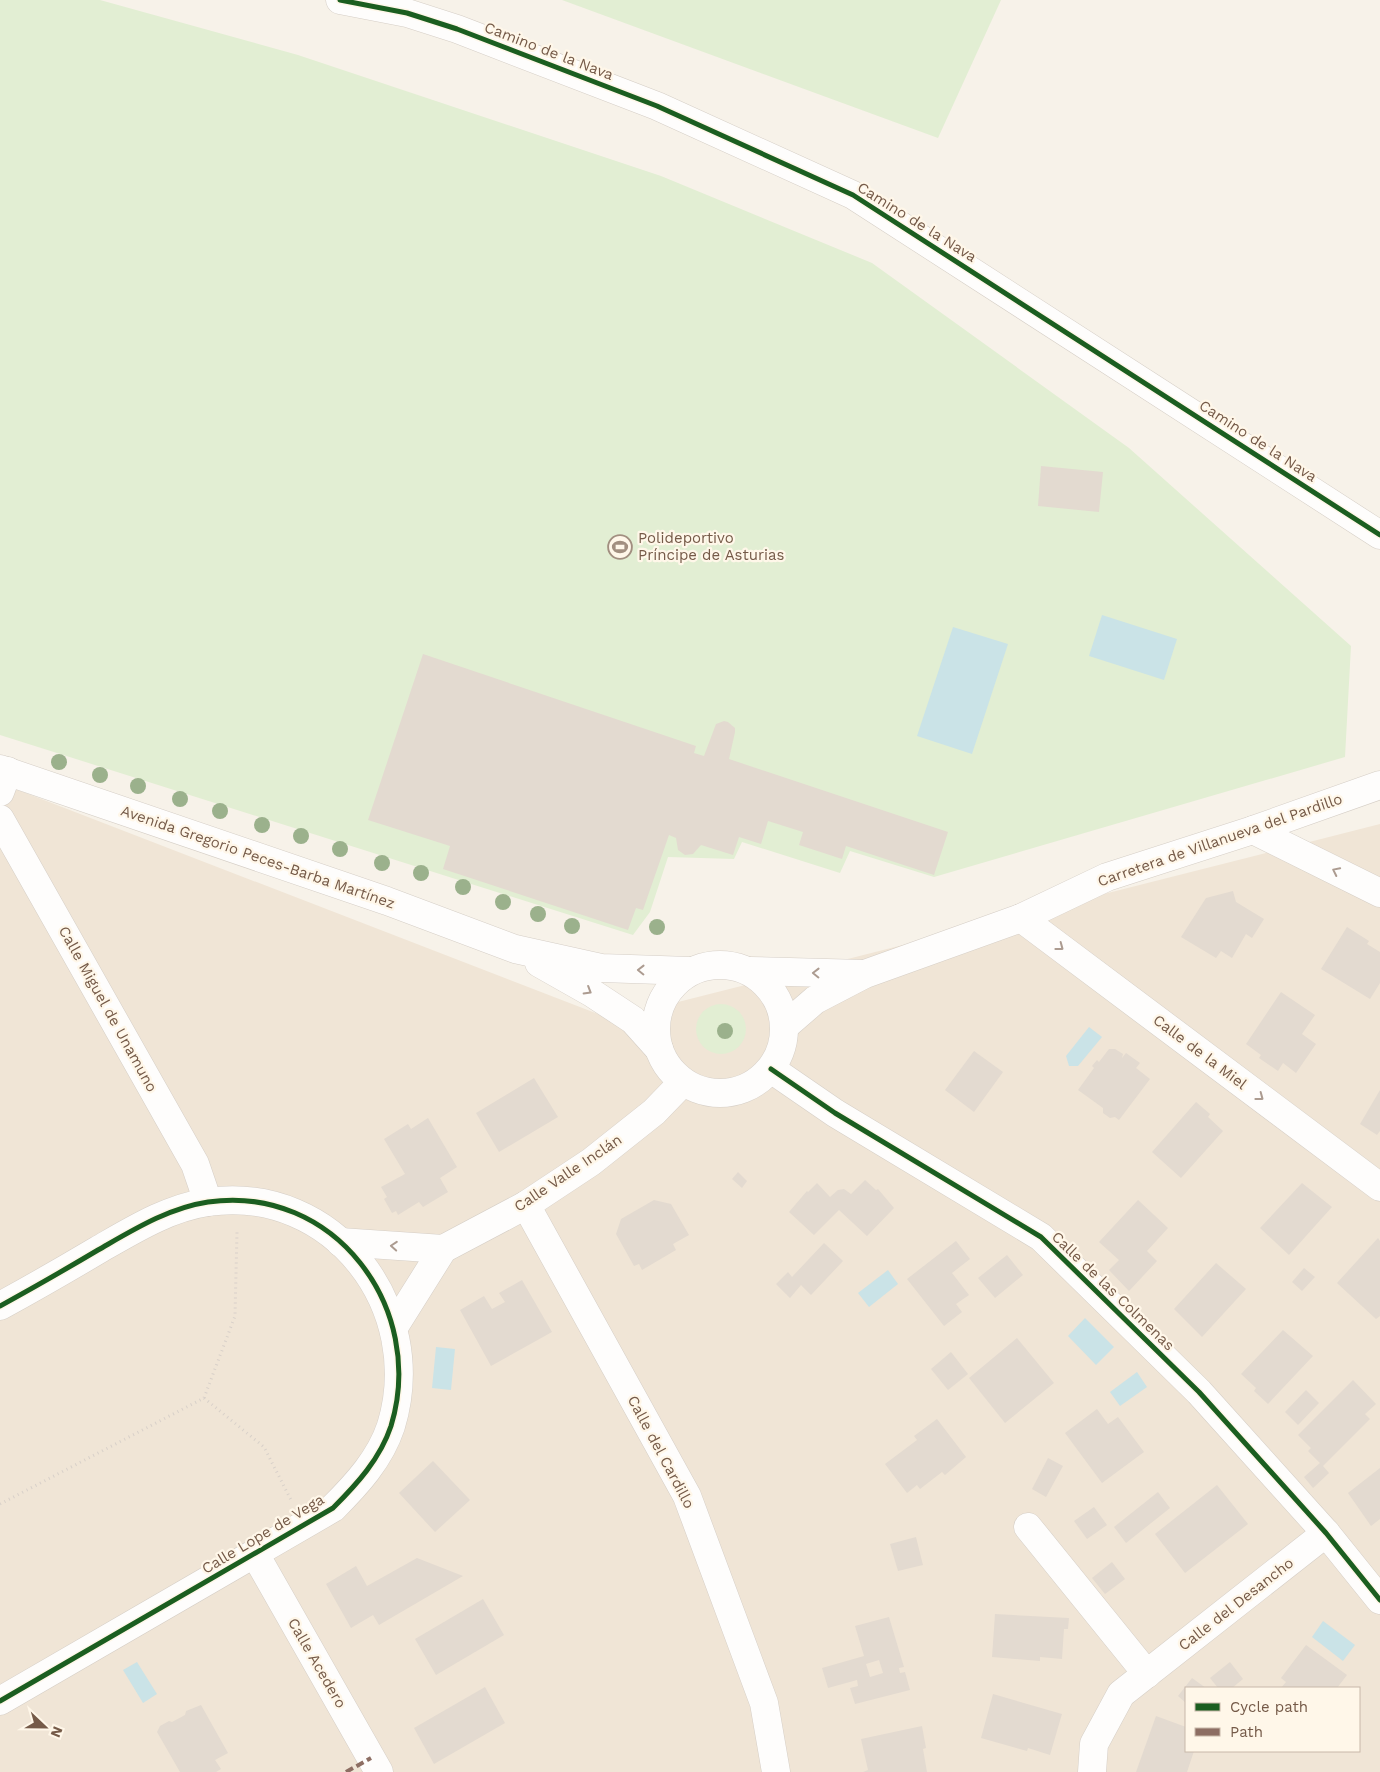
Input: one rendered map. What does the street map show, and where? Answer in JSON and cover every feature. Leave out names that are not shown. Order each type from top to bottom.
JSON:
[{"type":"street","name":"Camino de la Nava","points":[[340,0],[407,13],[457,29],[657,106],[853,195],[1380,535]]},
{"type":"street","name":"Avenida Gregorio Peces-Barba Martínez","points":[[3,777],[387,901],[515,949],[601,968],[690,971]]},
{"type":"street","name":"Carretera de Villanueva del Pardillo","points":[[784,1026],[814,1000],[865,974],[1021,918],[1107,877],[1253,830],[1380,785]]},
{"type":"street","name":"Calle Miguel de Unamuno","points":[[0,819],[195,1164],[208,1202]]},
{"type":"street","points":[[1253,830],[1380,893]]},
{"type":"street","name":"Calle de la Miel","points":[[1021,918],[1380,1187]]},
{"type":"street","name":"Avenida Gregorio Peces-Barba Martínez","points":[[515,949],[592,993],[633,1020],[659,1049]]},
{"type":"street","points":[[720,964],[736,966],[750,971],[771,988],[783,1013],[782,1049],[771,1069],[756,1082],[739,1091],[710,1092],[683,1082],[668,1068],[659,1049],[656,1031],[658,1013],[664,996],[676,982],[690,971],[704,966],[720,964]]},
{"type":"street","name":"Carretera de Villanueva del Pardillo","points":[[750,971],[865,974]]},
{"type":"street","name":"Calle de las Colmenas","points":[[771,1069],[835,1113],[1041,1237],[1199,1392],[1326,1534],[1380,1600]]},
{"type":"street","name":"Calle Valle Inclán","points":[[442,1249],[526,1205],[599,1156],[654,1112],[683,1082]]},
{"type":"street","name":"Calle Lope de Vega","points":[[0,1306],[174,1210],[208,1202],[238,1201],[279,1208],[311,1222],[340,1242],[364,1268],[382,1296],[394,1328],[399,1361],[398,1394],[390,1427],[376,1458],[357,1485],[332,1508],[0,1701]]},
{"type":"street","name":"Calle del Cardillo","points":[[526,1205],[687,1496],[764,1704],[776,1772]]},
{"type":"street","points":[[340,1242],[442,1249],[394,1328]]},
{"type":"street","points":[[1028,1527],[1147,1674]]},
{"type":"street","name":"Calle del Desancho","points":[[1092,1772],[1094,1744],[1120,1694],[1326,1534]]},
{"type":"street","name":"Calle Acedero","points":[[255,1554],[380,1772]]},
{"type":"path","points":[[0,1504],[204,1398],[235,1316],[238,1201]]},
{"type":"path","points":[[204,1398],[264,1447],[304,1526]]},
{"type":"shaded area","points":[[0,783],[611,1019],[1380,824],[1380,1772],[0,1772]]},
{"type":"green space","name":"Polideportivo Príncipe de Asturias","points":[[0,0],[100,0],[298,55],[661,176],[872,263],[1129,448],[1351,646],[1345,757],[934,877],[850,851],[840,873],[742,842],[734,859],[668,857],[650,912],[633,935],[0,735]]},
{"type":"green space","points":[[562,0],[1001,0],[938,138]]},
{"type":"green space","points":[[716,1004],[726,1004],[739,1011],[746,1024],[746,1034],[739,1047],[726,1054],[716,1054],[707,1050],[700,1043],[696,1034],[696,1024],[700,1015],[707,1008]]},
{"type":"water","points":[[1102,615],[1177,639],[1164,680],[1089,656]]},
{"type":"water","points":[[953,627],[1008,644],[972,754],[917,736]]},
{"type":"water","points":[[1089,1027],[1102,1037],[1078,1066],[1069,1066],[1066,1056]]},
{"type":"water","points":[[888,1270],[898,1284],[869,1307],[858,1293]]},
{"type":"water","points":[[1085,1318],[1114,1347],[1096,1365],[1068,1336]]},
{"type":"water","points":[[436,1347],[455,1349],[451,1390],[432,1388]]},
{"type":"water","points":[[1137,1372],[1147,1387],[1120,1406],[1110,1392]]},
{"type":"water","points":[[1323,1621],[1355,1645],[1343,1661],[1312,1637]]},
{"type":"water","points":[[137,1662],[157,1694],[143,1703],[123,1670]]},
{"type":"building","points":[[1041,466],[1103,472],[1099,512],[1038,506]]},
{"type":"building","points":[[423,654],[696,746],[694,753],[704,756],[716,724],[724,721],[728,722],[735,728],[729,759],[948,832],[934,875],[846,846],[842,859],[799,845],[803,832],[768,821],[761,844],[739,837],[733,855],[701,845],[693,854],[685,855],[678,850],[676,838],[669,835],[643,910],[636,908],[628,930],[443,869],[450,846],[368,820]]},
{"type":"building","points":[[1233,891],[1236,902],[1264,919],[1252,938],[1246,934],[1232,958],[1221,951],[1216,958],[1181,937],[1206,898]]},
{"type":"building","points":[[1347,927],[1369,941],[1367,944],[1380,952],[1380,983],[1370,999],[1321,969]]},
{"type":"building","points":[[1281,992],[1315,1015],[1302,1034],[1316,1044],[1296,1073],[1283,1063],[1278,1071],[1259,1058],[1261,1055],[1246,1044]]},
{"type":"building","points":[[1109,1049],[1115,1049],[1123,1054],[1122,1058],[1126,1053],[1140,1063],[1136,1068],[1150,1079],[1119,1120],[1115,1117],[1110,1118],[1103,1113],[1103,1108],[1078,1090],[1094,1068],[1092,1066],[1097,1060],[1099,1062]]},
{"type":"building","points":[[974,1051],[1003,1072],[974,1112],[945,1090]]},
{"type":"building","points":[[534,1078],[558,1117],[499,1152],[476,1113]]},
{"type":"building","points":[[1380,1090],[1380,1131],[1377,1135],[1360,1124]]},
{"type":"building","points":[[1196,1102],[1210,1114],[1208,1117],[1223,1131],[1181,1178],[1152,1152]]},
{"type":"building","points":[[428,1118],[457,1167],[440,1178],[448,1192],[423,1207],[419,1202],[398,1215],[396,1211],[392,1213],[384,1199],[387,1197],[381,1187],[405,1174],[384,1139],[408,1124],[411,1129]]},
{"type":"building","points":[[738,1172],[747,1181],[742,1188],[732,1179]]},
{"type":"building","points":[[865,1180],[876,1190],[878,1189],[894,1208],[867,1236],[839,1210],[814,1235],[789,1212],[807,1191],[817,1183],[830,1197],[838,1190],[844,1189],[851,1194]]},
{"type":"building","points":[[1302,1183],[1332,1207],[1289,1255],[1260,1228]]},
{"type":"building","points":[[654,1200],[671,1204],[689,1235],[673,1244],[676,1250],[642,1270],[639,1264],[634,1266],[616,1234],[621,1219]]},
{"type":"building","points":[[1138,1200],[1168,1228],[1147,1251],[1157,1261],[1129,1291],[1109,1270],[1119,1260],[1099,1242]]},
{"type":"building","points":[[1378,1238],[1380,1241],[1380,1316],[1376,1319],[1337,1283]]},
{"type":"building","points":[[956,1241],[970,1259],[952,1273],[969,1295],[956,1304],[962,1312],[944,1326],[907,1279]]},
{"type":"building","points":[[824,1243],[843,1261],[811,1295],[801,1285],[790,1298],[776,1284],[788,1272],[792,1277]]},
{"type":"building","points":[[1007,1255],[1023,1275],[995,1298],[978,1278]]},
{"type":"building","points":[[1216,1263],[1246,1289],[1202,1337],[1174,1309]]},
{"type":"building","points":[[1304,1268],[1315,1277],[1302,1291],[1292,1282]]},
{"type":"building","points":[[522,1280],[552,1332],[491,1366],[460,1310],[484,1296],[492,1309],[505,1302],[499,1293]]},
{"type":"building","points":[[1283,1330],[1313,1356],[1268,1404],[1254,1391],[1256,1388],[1241,1374]]},
{"type":"building","points":[[1017,1338],[1054,1383],[1005,1423],[969,1378]]},
{"type":"building","points":[[951,1352],[968,1374],[948,1390],[931,1369]]},
{"type":"building","points":[[1353,1380],[1376,1404],[1365,1414],[1370,1419],[1323,1466],[1329,1473],[1313,1488],[1304,1477],[1320,1463],[1308,1451],[1311,1448],[1298,1435]]},
{"type":"building","points":[[1306,1390],[1319,1403],[1298,1425],[1285,1412]]},
{"type":"building","points":[[1097,1409],[1108,1424],[1118,1417],[1144,1452],[1102,1483],[1065,1433]]},
{"type":"building","points":[[937,1419],[966,1457],[945,1475],[942,1472],[920,1489],[917,1485],[907,1493],[885,1464],[917,1440],[914,1436]]},
{"type":"building","points":[[1048,1458],[1063,1466],[1046,1497],[1032,1489]]},
{"type":"building","points":[[433,1461],[470,1500],[435,1532],[399,1493]]},
{"type":"building","points":[[1380,1468],[1380,1519],[1371,1526],[1348,1493]]},
{"type":"building","points":[[1217,1485],[1248,1524],[1185,1573],[1155,1534]]},
{"type":"building","points":[[1158,1492],[1170,1508],[1126,1543],[1114,1527]]},
{"type":"building","points":[[1094,1507],[1107,1525],[1087,1539],[1074,1521]]},
{"type":"building","points":[[916,1537],[923,1565],[898,1571],[890,1544]]},
{"type":"building","points":[[417,1558],[463,1576],[379,1625],[373,1615],[351,1628],[326,1584],[356,1566],[367,1586]]},
{"type":"building","points":[[1112,1562],[1125,1579],[1105,1594],[1092,1578]]},
{"type":"building","points":[[483,1599],[504,1635],[436,1675],[415,1639]]},
{"type":"building","points":[[995,1614],[1069,1618],[1068,1629],[1064,1629],[1062,1659],[1040,1657],[1040,1661],[992,1657]]},
{"type":"building","points":[[889,1617],[904,1667],[899,1668],[900,1673],[905,1672],[910,1690],[855,1704],[850,1688],[858,1686],[857,1680],[828,1688],[822,1668],[864,1656],[855,1626]],"holes":[[[879,1660],[883,1673],[870,1677],[866,1664]]]},
{"type":"building","points":[[1306,1645],[1347,1675],[1338,1687],[1282,1687],[1286,1682],[1281,1678]]},
{"type":"building","points":[[1230,1662],[1243,1679],[1233,1687],[1217,1687],[1210,1678]]},
{"type":"building","points":[[1192,1678],[1205,1687],[1185,1687]]},
{"type":"building","points":[[485,1687],[505,1723],[434,1764],[414,1728]]},
{"type":"building","points":[[1185,1687],[1185,1702],[1178,1696]]},
{"type":"building","points":[[993,1694],[1062,1714],[1050,1755],[1028,1748],[1027,1751],[981,1738]]},
{"type":"building","points":[[201,1705],[228,1753],[215,1760],[221,1769],[216,1772],[180,1772],[157,1732],[160,1726],[169,1721],[172,1722],[185,1715],[186,1711]]},
{"type":"building","points":[[1156,1716],[1185,1727],[1185,1752],[1194,1752],[1187,1772],[1136,1772]]},
{"type":"building","points":[[922,1726],[926,1748],[923,1749],[927,1772],[863,1772],[868,1770],[861,1739]]},
{"type":"marked path","points":[[346,1772],[371,1758]]},
{"type":"cycle path","points":[[340,0],[407,13],[457,29],[657,106],[853,195],[1380,535]]},
{"type":"cycle path","points":[[771,1069],[835,1113],[1041,1237],[1199,1392],[1326,1533],[1380,1600]]},
{"type":"cycle path","points":[[0,1306],[124,1235],[179,1209],[208,1202],[254,1202],[295,1213],[331,1234],[360,1263],[382,1299],[395,1339],[399,1382],[391,1426],[381,1449],[351,1490],[333,1508],[0,1701]]},
{"type":"place","name":"Polideportivo Príncipe de Asturias","points":[[620,547]]}]
